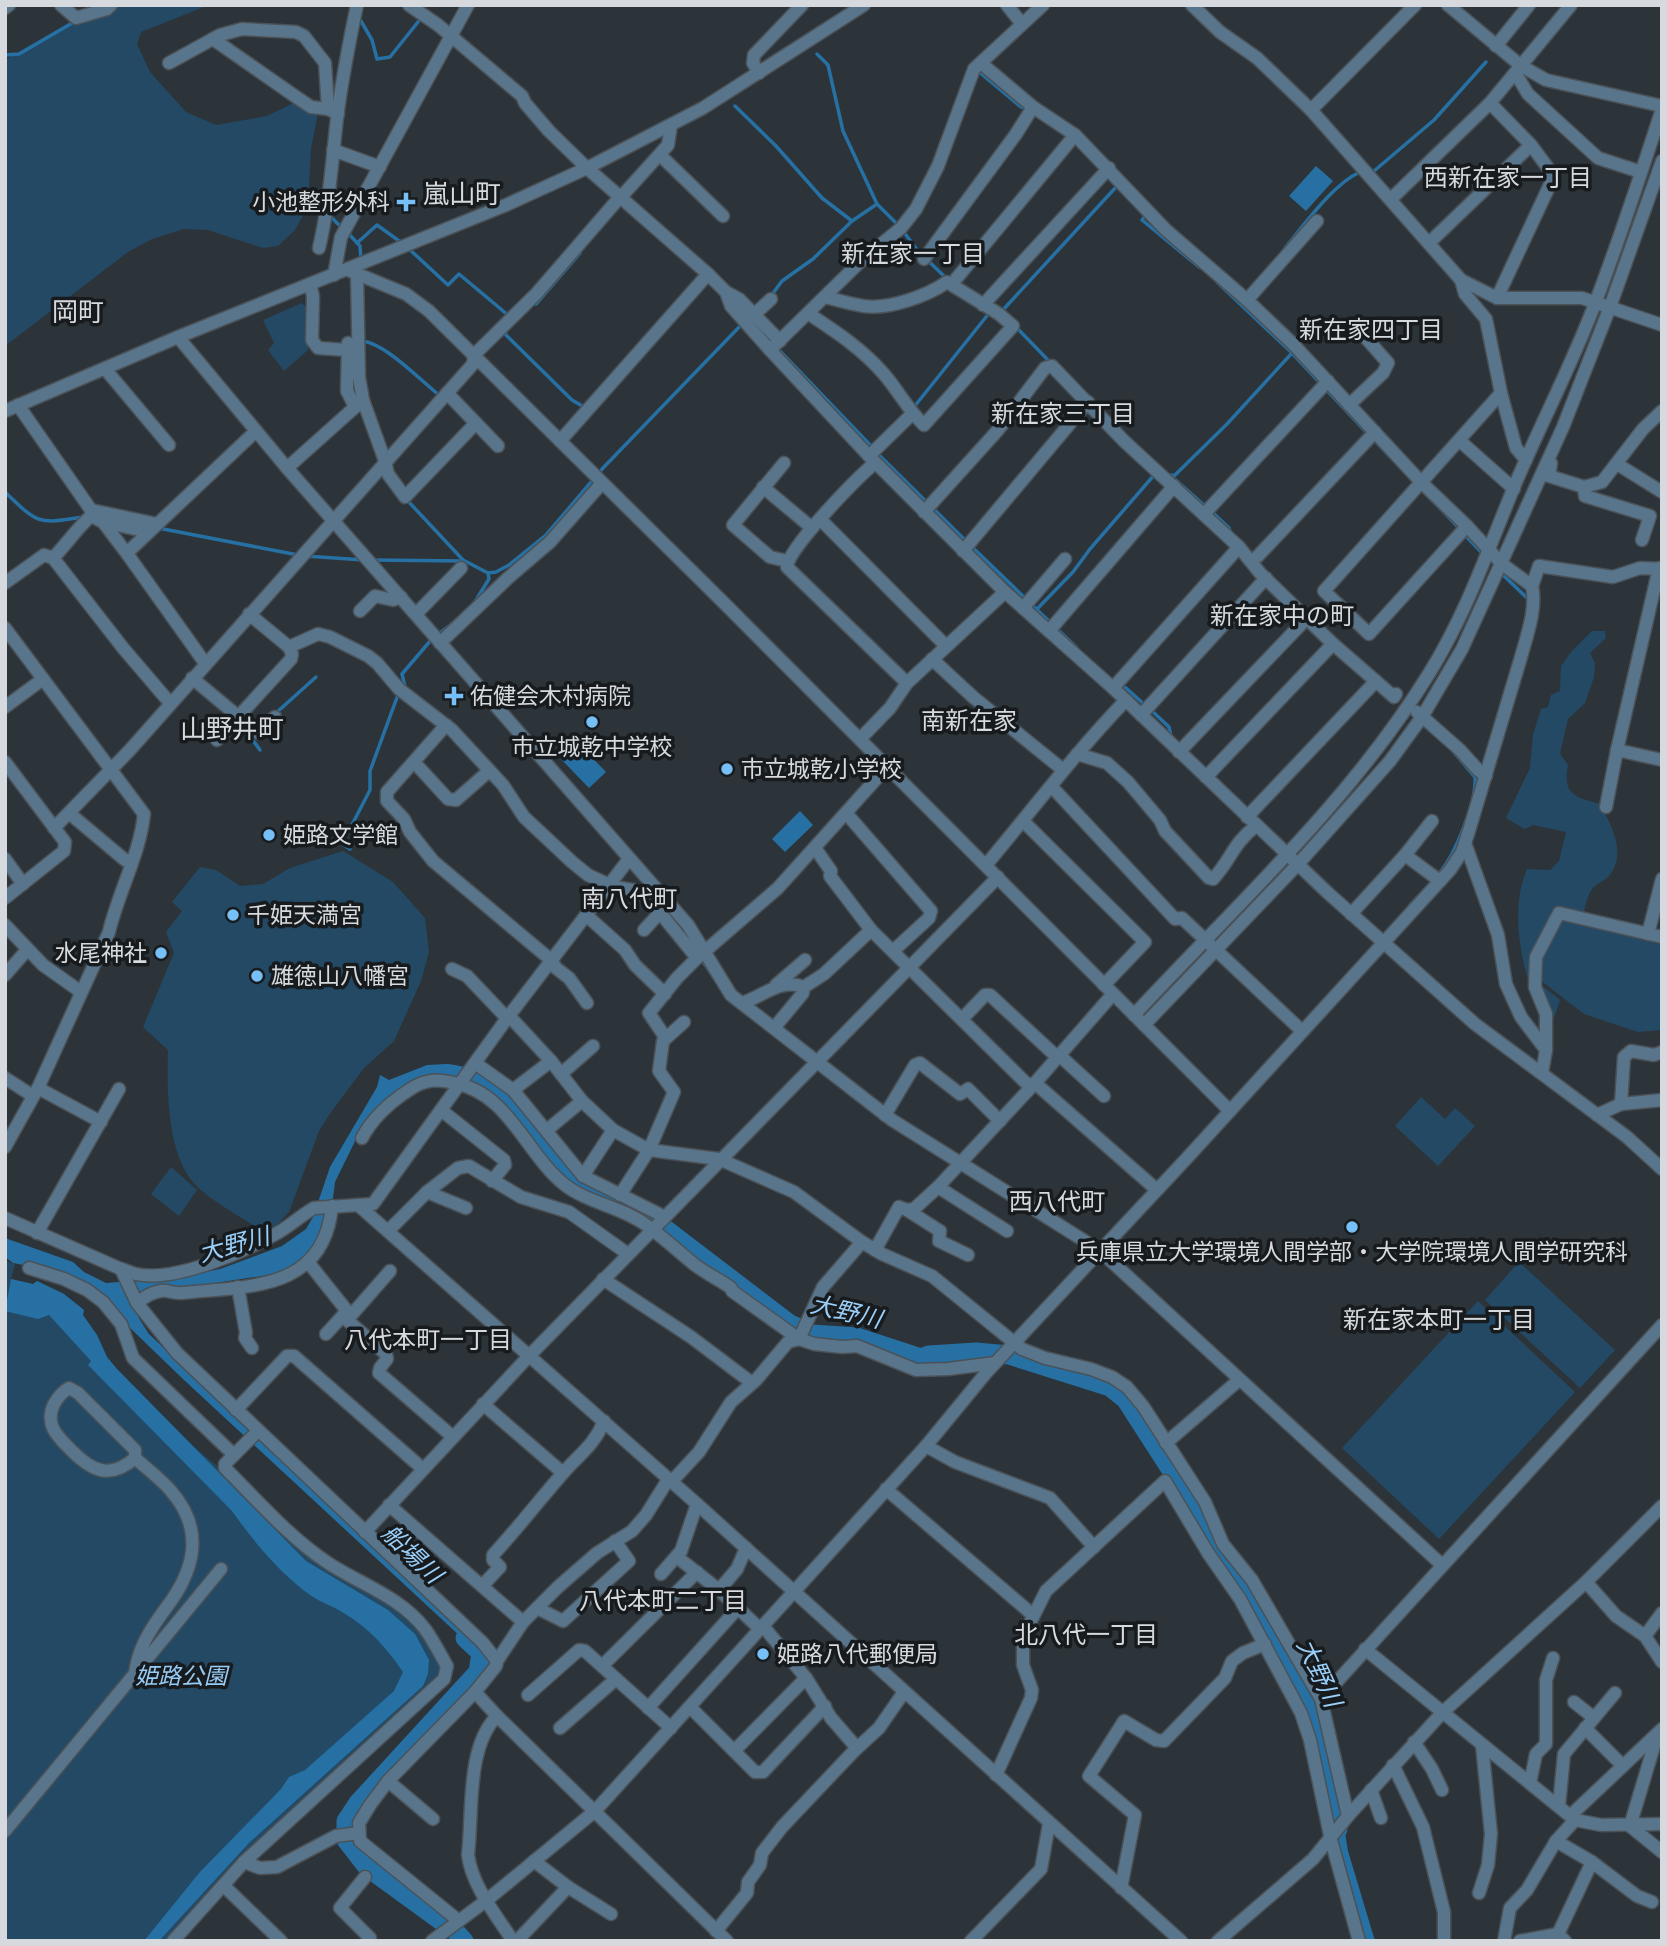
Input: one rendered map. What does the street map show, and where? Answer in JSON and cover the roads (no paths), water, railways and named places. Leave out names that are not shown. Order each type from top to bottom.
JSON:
[{"type":"street","points":[[61,5],[76,18],[107,9],[111,5]]},
{"type":"street","points":[[333,112],[357,5]]},
{"type":"street","points":[[409,5],[522,96],[549,131],[587,168],[708,274],[726,292],[732,306],[749,315],[874,455],[968,547],[1005,592],[1027,604],[1116,684],[1126,700],[1145,710],[1179,752],[1351,914],[1475,1024],[1627,1136],[1662,1169]]},
{"type":"street","points":[[334,275],[345,230],[468,5]]},
{"type":"street","points":[[759,73],[753,63],[754,55],[802,5]]},
{"type":"street","points":[[5,411],[310,284],[334,275],[353,272],[405,246],[587,168],[703,108],[864,5]]},
{"type":"street","points":[[1007,5],[1022,24]]},
{"type":"street","points":[[775,346],[862,260],[901,228],[916,209],[938,166],[974,69],[1043,5]]},
{"type":"street","points":[[1192,5],[1220,32],[1257,58],[1311,110],[1461,280],[1497,298],[1582,298],[1662,325]]},
{"type":"street","points":[[1311,110],[1415,5]]},
{"type":"street","points":[[1448,5],[1496,46],[1518,70],[1528,94],[1598,158],[1641,172]]},
{"type":"street","points":[[1496,46],[1529,5]]},
{"type":"street","points":[[1391,199],[1490,103],[1571,5]]},
{"type":"street","points":[[169,62],[213,39],[242,29],[296,32],[304,36],[325,63],[333,112],[333,150],[327,213],[319,248]]},
{"type":"street","points":[[213,39],[312,107],[333,112]]},
{"type":"street","points":[[981,63],[1033,107],[1075,135],[1166,230],[1293,344],[1375,432],[1419,486],[1467,526],[1502,564],[1532,586]]},
{"type":"street","points":[[1134,1015],[1288,853],[1345,788],[1430,673],[1460,618],[1490,551],[1526,460],[1551,410],[1596,302],[1659,125],[1662,108],[1546,80],[1518,70]]},
{"type":"street","points":[[1490,103],[1531,145],[1554,176],[1497,298]]},
{"type":"street","points":[[924,259],[1033,107]]},
{"type":"street","points":[[54,828],[129,751],[473,364],[474,355],[537,293],[660,155],[668,145],[671,125]]},
{"type":"street","points":[[956,279],[1075,135]]},
{"type":"street","points":[[1429,243],[1531,145]]},
{"type":"street","points":[[333,150],[380,167]]},
{"type":"street","points":[[660,155],[723,216]]},
{"type":"street","points":[[1144,1025],[1299,863],[1390,761],[1422,717],[1462,649],[1552,452],[1610,307],[1662,161]]},
{"type":"street","points":[[987,306],[1109,168]]},
{"type":"street","points":[[1247,300],[1317,221]]},
{"type":"street","points":[[353,272],[406,294],[429,311],[1230,1111]]},
{"type":"street","points":[[287,468],[359,403],[353,272]]},
{"type":"street","points":[[560,440],[708,274]]},
{"type":"street","points":[[1461,280],[1465,295],[1486,321],[1500,395],[1516,448],[1526,460]]},
{"type":"street","points":[[809,314],[859,348],[924,425],[1013,326],[987,306],[947,282],[918,298],[875,306],[863,306],[825,297]]},
{"type":"street","points":[[310,284],[313,296],[312,340],[318,348],[347,346],[347,391],[359,403],[385,461],[387,474],[405,498],[476,423]]},
{"type":"street","points":[[749,315],[771,299]]},
{"type":"street","points":[[1349,405],[1383,373],[1388,363],[1359,330]]},
{"type":"street","points":[[178,337],[287,468],[629,859],[665,908]]},
{"type":"street","points":[[928,508],[999,430],[1045,368],[1052,366],[1153,468],[1207,510],[1239,547],[1253,557],[1357,658],[1398,692],[1396,694],[1486,776]]},
{"type":"street","points":[[106,370],[169,445]]},
{"type":"street","points":[[1207,510],[1328,381]]},
{"type":"street","points":[[447,393],[498,446]]},
{"type":"street","points":[[1467,526],[1369,634],[1324,592],[1500,395]]},
{"type":"street","points":[[968,547],[1088,402]]},
{"type":"street","points":[[18,405],[94,517],[128,555],[205,663]]},
{"type":"street","points":[[1552,452],[1549,476],[1584,487],[1602,482],[1643,429],[1662,411]]},
{"type":"street","points":[[907,683],[787,567],[788,561],[816,524],[912,414]]},
{"type":"street","points":[[128,555],[256,431]]},
{"type":"street","points":[[1253,557],[1375,432]]},
{"type":"street","points":[[1460,441],[1514,489]]},
{"type":"street","points":[[784,463],[733,525],[770,557],[788,561]]},
{"type":"street","points":[[1617,464],[1662,492]]},
{"type":"street","points":[[437,638],[550,542],[598,478]]},
{"type":"street","points":[[1052,628],[1172,484]]},
{"type":"street","points":[[763,487],[816,524],[946,646]]},
{"type":"street","points":[[1584,487],[1585,496],[1650,516],[1642,540]]},
{"type":"street","points":[[94,517],[153,528]]},
{"type":"street","points":[[53,558],[94,517]]},
{"type":"street","points":[[1116,684],[1239,547]]},
{"type":"street","points":[[5,583],[44,555],[53,558],[170,703]]},
{"type":"street","points":[[1253,557],[1266,578],[1332,643],[1394,697],[1396,694]]},
{"type":"street","points":[[1027,604],[1065,559]]},
{"type":"street","points":[[436,1938],[487,1900],[595,1811],[926,1446],[990,1368],[1385,943],[1457,861],[1486,776],[1528,629],[1534,594],[1532,586],[1539,566],[1612,577],[1640,568],[1660,569],[1606,807]]},
{"type":"street","points":[[416,614],[461,568]]},
{"type":"street","points":[[1145,710],[1266,578]]},
{"type":"street","points":[[860,739],[890,707],[907,683],[1005,592]]},
{"type":"street","points":[[360,611],[375,596],[393,600],[401,597]]},
{"type":"street","points":[[217,740],[292,654],[289,647],[249,614]]},
{"type":"street","points":[[1179,752],[1307,618]]},
{"type":"street","points":[[5,1147],[36,1092],[108,932],[143,831],[144,814],[7,633]]},
{"type":"street","points":[[289,647],[314,635],[330,637],[377,663],[400,690],[446,725],[503,785],[524,817],[572,862],[588,875],[642,894],[688,925],[700,955],[731,995],[885,1115],[960,1165],[1100,1250],[1442,1565]]},
{"type":"street","points":[[1206,777],[1331,648],[1332,643]]},
{"type":"street","points":[[932,659],[973,697],[1062,769]]},
{"type":"street","points":[[192,678],[257,732],[275,717]]},
{"type":"street","points":[[5,707],[43,679]]},
{"type":"street","points":[[1077,754],[1107,762],[1160,820],[1165,831],[1209,878],[1213,879],[1223,869],[1236,843],[1252,821],[1376,681]]},
{"type":"street","points":[[986,865],[1052,787],[1062,769],[1126,700]]},
{"type":"street","points":[[446,725],[387,793],[387,801],[404,819],[433,861],[551,960],[556,968],[569,978],[587,1003]]},
{"type":"street","points":[[1618,750],[1662,760]]},
{"type":"street","points":[[5,762],[65,842],[64,851],[5,898]]},
{"type":"street","points":[[414,762],[448,799],[456,800],[489,771]]},
{"type":"street","points":[[665,1037],[649,1013],[677,978],[778,888],[887,767]]},
{"type":"street","points":[[1052,787],[1175,919],[1182,918],[1302,1031]]},
{"type":"street","points":[[69,813],[125,860],[131,861]]},
{"type":"street","points":[[846,813],[931,911],[929,918],[892,951]]},
{"type":"street","points":[[907,1210],[914,1209],[960,1165],[1058,1056],[1145,942],[1023,821]]},
{"type":"street","points":[[1351,914],[1432,821]]},
{"type":"street","points":[[1465,843],[1498,935],[1506,984],[1521,1017],[1546,1050]]},
{"type":"street","points":[[815,848],[831,871],[830,876],[835,885],[871,930],[1025,1082],[1033,1084],[1157,1190]]},
{"type":"street","points":[[1405,855],[1440,881]]},
{"type":"street","points":[[5,859],[23,884]]},
{"type":"street","points":[[5,1218],[121,1269],[136,1274],[159,1275],[194,1268],[251,1248],[299,1220],[307,1212],[332,1206],[373,1204],[508,1017],[629,859]]},
{"type":"street","points":[[365,1532],[603,1279],[998,877]]},
{"type":"street","points":[[1648,934],[1662,879]]},
{"type":"street","points":[[644,930],[665,908]]},
{"type":"street","points":[[1542,1073],[1546,1050],[1546,1014],[1535,986],[1536,957],[1559,913],[1662,937]]},
{"type":"street","points":[[586,915],[625,950],[635,965],[665,994]]},
{"type":"street","points":[[5,925],[27,950],[81,992]]},
{"type":"street","points":[[776,985],[796,984],[804,987],[824,974],[871,930]]},
{"type":"street","points":[[5,975],[27,950]]},
{"type":"street","points":[[742,1003],[757,998],[805,960]]},
{"type":"street","points":[[452,969],[467,976],[551,1061],[582,1101],[613,1130],[649,1150],[719,1159],[794,1192],[862,1242],[932,1276],[1012,1345],[1045,1358],[1091,1369],[1112,1377],[1127,1387],[1143,1406],[1205,1502],[1223,1544],[1252,1580],[1321,1699],[1346,1818]]},
{"type":"street","points":[[774,1028],[803,993]]},
{"type":"street","points":[[962,1019],[985,995],[989,995],[1104,1097]]},
{"type":"street","points":[[620,1195],[649,1150],[674,1092],[659,1071],[665,1037],[684,1022]]},
{"type":"street","points":[[561,1074],[593,1046]]},
{"type":"street","points":[[1621,1104],[1625,1057],[1631,1051],[1654,1055],[1662,1052]]},
{"type":"street","points":[[513,1090],[551,1061]]},
{"type":"street","points":[[475,1063],[513,1090],[583,1175],[665,1217]]},
{"type":"street","points":[[885,1115],[915,1065],[920,1063],[960,1094],[968,1089],[1000,1121]]},
{"type":"street","points":[[5,1078],[101,1122]]},
{"type":"street","points":[[362,1139],[381,1111],[414,1086],[433,1080],[473,1087],[494,1101],[547,1168],[566,1185],[634,1218],[698,1268],[732,1288],[732,1292],[799,1339],[842,1347],[857,1346],[916,1370],[990,1368]]},
{"type":"street","points":[[37,1233],[119,1089]]},
{"type":"street","points":[[1597,1115],[1621,1104],[1662,1100]]},
{"type":"street","points":[[547,1130],[582,1101]]},
{"type":"street","points":[[440,1110],[505,1160],[505,1165],[492,1181]]},
{"type":"street","points":[[583,1175],[613,1130]]},
{"type":"street","points":[[388,1231],[427,1192],[458,1168],[468,1166],[528,1200],[569,1212],[628,1254]]},
{"type":"street","points":[[938,1186],[1007,1231]]},
{"type":"street","points":[[427,1192],[466,1208]]},
{"type":"street","points":[[358,1205],[698,1504],[1181,1941]]},
{"type":"street","points":[[137,1303],[160,1291],[176,1294],[238,1287],[274,1282],[290,1276],[308,1262],[325,1239],[332,1206]]},
{"type":"street","points":[[876,1250],[899,1207],[940,1231],[939,1241],[968,1255]]},
{"type":"street","points":[[459,1921],[360,1841],[359,1823],[388,1781],[496,1666],[523,1622],[558,1587],[615,1541],[632,1531],[646,1515],[666,1483],[699,1452],[731,1402],[752,1383],[788,1342],[799,1339],[823,1287],[862,1242]]},
{"type":"street","points":[[308,1262],[347,1315],[386,1354],[387,1359],[379,1373],[453,1437]]},
{"type":"street","points":[[29,1268],[64,1279],[87,1290],[103,1302],[121,1324],[133,1357],[234,1455]]},
{"type":"street","points":[[121,1269],[137,1303],[177,1353],[483,1643],[497,1661]]},
{"type":"street","points":[[326,1334],[390,1271]]},
{"type":"street","points":[[603,1279],[691,1337],[752,1383]]},
{"type":"street","points":[[238,1287],[245,1338],[252,1348]]},
{"type":"street","points":[[1321,1699],[1662,1325]]},
{"type":"street","points":[[236,1410],[287,1356],[294,1356],[423,1469]]},
{"type":"street","points":[[1166,1443],[1239,1380]]},
{"type":"street","points":[[135,1458],[111,1470],[96,1470],[86,1466],[54,1434],[50,1421],[57,1398],[69,1388],[135,1450],[135,1458],[171,1490],[188,1516],[194,1535],[191,1558],[184,1578],[143,1646],[136,1662],[135,1676]]},
{"type":"street","points":[[483,1405],[563,1473]]},
{"type":"street","points":[[482,1586],[500,1567],[493,1560],[494,1555],[529,1517],[563,1473],[596,1439],[604,1421]]},
{"type":"street","points":[[178,1939],[244,1862],[444,1679],[447,1666],[424,1628],[399,1605],[328,1563],[289,1533],[225,1468],[225,1464],[258,1431]]},
{"type":"street","points":[[926,1446],[956,1462],[1050,1498],[1094,1547]]},
{"type":"street","points":[[996,1775],[1031,1698],[1032,1690],[1023,1665],[1023,1648],[1027,1629],[1046,1591],[1165,1481],[1208,1553],[1240,1599],[1301,1713],[1310,1740],[1331,1840],[1359,1941]]},
{"type":"street","points":[[886,1489],[1033,1615]]},
{"type":"street","points":[[662,1574],[677,1557],[687,1539],[698,1504]]},
{"type":"street","points":[[389,1505],[523,1622]]},
{"type":"street","points":[[1218,1941],[1313,1859],[1392,1765],[1442,1713],[1586,1582],[1662,1506]]},
{"type":"street","points":[[537,1608],[563,1621],[629,1561],[615,1541]]},
{"type":"street","points":[[719,1590],[737,1569],[746,1548]]},
{"type":"street","points":[[677,1557],[762,1628],[806,1678],[831,1718],[858,1748]]},
{"type":"street","points":[[5,1831],[221,1569]]},
{"type":"street","points":[[602,1666],[697,1572]]},
{"type":"street","points":[[1586,1582],[1616,1616],[1645,1636],[1662,1662]]},
{"type":"street","points":[[648,1708],[738,1608]]},
{"type":"street","points":[[1645,1636],[1662,1613]]},
{"type":"street","points":[[1121,1888],[1135,1815],[1089,1776],[1124,1721],[1156,1740],[1164,1741],[1225,1678],[1232,1661],[1265,1644]]},
{"type":"street","points":[[1365,1649],[1572,1818],[1601,1825],[1662,1824]]},
{"type":"street","points":[[528,1695],[579,1650],[585,1651],[671,1728]]},
{"type":"street","points":[[1530,1783],[1536,1754],[1546,1744],[1546,1680],[1553,1658]]},
{"type":"street","points":[[734,1751],[806,1678]]},
{"type":"street","points":[[560,1728],[616,1679]]},
{"type":"street","points":[[474,1692],[721,1937],[747,1894],[748,1882],[760,1865],[762,1853],[782,1827],[879,1728],[904,1692]]},
{"type":"street","points":[[1559,1807],[1564,1754],[1615,1693]]},
{"type":"street","points":[[1574,1702],[1594,1718]]},
{"type":"street","points":[[690,1707],[755,1772],[763,1772],[825,1706]]},
{"type":"street","points":[[497,1716],[482,1736],[475,1758],[469,1864],[487,1900],[515,1941],[568,1887]]},
{"type":"street","points":[[1585,1728],[1623,1766]]},
{"type":"street","points":[[1504,1941],[1510,1908],[1527,1890],[1572,1818],[1659,1731]]},
{"type":"street","points":[[1630,1826],[1659,1731]]},
{"type":"street","points":[[1414,1742],[1442,1790]]},
{"type":"street","points":[[1479,1893],[1488,1865],[1491,1834],[1482,1745]]},
{"type":"street","points":[[1392,1765],[1423,1826],[1444,1912],[1444,1941]]},
{"type":"street","points":[[388,1781],[433,1819]]},
{"type":"street","points":[[1371,1790],[1381,1818]]},
{"type":"street","points":[[971,1941],[1041,1869],[1049,1824]]},
{"type":"street","points":[[1630,1826],[1662,1852]]},
{"type":"street","points":[[244,1862],[260,1868],[277,1867],[336,1836],[359,1833]]},
{"type":"street","points":[[1556,1841],[1592,1862],[1637,1896],[1652,1902]]},
{"type":"street","points":[[534,1861],[568,1887],[611,1914]]},
{"type":"street","points":[[1520,1941],[1562,1937],[1592,1862]]},
{"type":"street","points":[[365,1877],[340,1908],[370,1938]]},
{"type":"street","points":[[224,1886],[281,1941]]},
{"type":"waterway","points":[[361,21],[372,40],[377,59],[390,57],[422,17]]},
{"type":"waterway","points":[[5,55],[19,54],[74,22]]},
{"type":"waterway","points":[[817,54],[828,65],[843,131],[877,204],[946,278]]},
{"type":"waterway","points":[[1368,171],[1374,171],[1434,120],[1486,62]]},
{"type":"waterway","points":[[978,71],[1021,107],[1030,109]]},
{"type":"waterway","points":[[735,106],[776,146],[822,198],[852,221]]},
{"type":"waterway","points":[[1285,248],[1330,195],[1360,172]]},
{"type":"waterway","points":[[1002,311],[1117,186]]},
{"type":"waterway","points":[[771,296],[782,281],[813,259],[852,221],[877,204]]},
{"type":"waterway","points":[[328,214],[342,228]]},
{"type":"waterway","points":[[1146,215],[1142,220],[1199,267]]},
{"type":"waterway","points":[[357,243],[377,225],[402,243]]},
{"type":"waterway","points":[[348,233],[360,246],[361,260]]},
{"type":"waterway","points":[[408,248],[448,285],[459,274],[509,316]]},
{"type":"waterway","points":[[534,302],[536,304],[579,252]]},
{"type":"waterway","points":[[1218,283],[1292,353],[1368,434]]},
{"type":"waterway","points":[[914,407],[990,312]]},
{"type":"waterway","points":[[372,560],[465,561],[488,573],[509,565],[546,535],[603,468],[743,323]]},
{"type":"waterway","points":[[1015,326],[1048,360]]},
{"type":"waterway","points":[[507,330],[505,334],[572,400],[584,407]]},
{"type":"waterway","points":[[362,341],[371,343],[391,355],[439,395]]},
{"type":"waterway","points":[[778,349],[872,447]]},
{"type":"waterway","points":[[1172,475],[1227,424],[1292,353]]},
{"type":"waterway","points":[[1373,439],[1460,529]]},
{"type":"waterway","points":[[877,453],[966,541]]},
{"type":"waterway","points":[[1037,609],[1073,572],[1155,474]]},
{"type":"waterway","points":[[1170,475],[1205,506]]},
{"type":"waterway","points":[[5,492],[25,511],[40,520],[57,521],[84,517]]},
{"type":"waterway","points":[[407,500],[464,561]]},
{"type":"waterway","points":[[1211,511],[1229,528],[1231,534]]},
{"type":"waterway","points":[[158,528],[298,555]]},
{"type":"waterway","points":[[1465,535],[1484,555]]},
{"type":"waterway","points":[[971,546],[1026,599]]},
{"type":"waterway","points":[[305,556],[364,560]]},
{"type":"waterway","points":[[476,600],[489,579],[488,573]]},
{"type":"waterway","points":[[1501,573],[1527,598]]},
{"type":"waterway","points":[[1032,605],[1077,648]]},
{"type":"waterway","points":[[405,687],[402,674],[431,640],[453,623]]},
{"type":"waterway","points":[[276,713],[316,677]]},
{"type":"waterway","points":[[1118,687],[1126,688],[1145,705]]},
{"type":"waterway","points":[[350,849],[342,844],[370,790],[370,771],[399,692]]},
{"type":"waterway","points":[[1151,710],[1169,727],[1171,736]]},
{"type":"waterway","points":[[255,733],[252,739],[260,750]]},
{"type":"waterway","points":[[1410,905],[1446,864],[1470,809],[1475,777],[1453,751]]},
{"type":"waterway","points":[[701,959],[713,976]]},
{"type":"waterway","name":"大野川","points":[[525,1120],[563,1171],[578,1183],[655,1221],[790,1324],[812,1334],[857,1337],[921,1358],[929,1355],[976,1352],[1009,1355],[1110,1387],[1126,1400],[1173,1473],[1215,1546],[1268,1624],[1318,1728],[1338,1829]]},
{"type":"waterway","name":"船場川","points":[[464,1941],[455,1931],[367,1867],[346,1840],[346,1821],[358,1803],[478,1672],[481,1653],[465,1638]]},
{"type":"place","name":"小池整形外科","points":[[406,202]]},
{"type":"place","name":"佑健会木村病院","points":[[454,696]]},
{"type":"place","name":"市立城乾中学校","points":[[592,722]]},
{"type":"place","name":"市立城乾小学校","points":[[727,769]]},
{"type":"place","name":"姫路文学館","points":[[269,835]]},
{"type":"place","name":"千姫天満宮","points":[[233,915]]},
{"type":"place","name":"水尾神社","points":[[161,953]]},
{"type":"place","name":"雄徳山八幡宮","points":[[257,976]]},
{"type":"place","name":"兵庫県立大学環境人間学部・大学院環境人間学研究科","points":[[1352,1227]]},
{"type":"place","name":"姫路八代郵便局","points":[[763,1654]]},
{"type":"district","name":"西新在家一丁目","points":[[1508,178]]},
{"type":"district","name":"嵐山町","points":[[462,194]]},
{"type":"district","name":"新在家一丁目","points":[[913,254]]},
{"type":"district","name":"岡町","points":[[78,312]]},
{"type":"district","name":"新在家四丁目","points":[[1371,330]]},
{"type":"district","name":"新在家三丁目","points":[[1063,414]]},
{"type":"district","name":"新在家中の町","points":[[1282,616]]},
{"type":"district","name":"南新在家","points":[[969,721]]},
{"type":"district","name":"山野井町","points":[[232,729]]},
{"type":"district","name":"南八代町","points":[[629,899]]},
{"type":"district","name":"西八代町","points":[[1057,1202]]},
{"type":"district","name":"新在家本町一丁目","points":[[1439,1320]]},
{"type":"district","name":"八代本町一丁目","points":[[428,1340]]},
{"type":"district","name":"八代本町二丁目","points":[[663,1601]]},
{"type":"district","name":"北八代一丁目","points":[[1086,1635]]},
{"type":"park label","name":"姫路公園","points":[[181,1676]]}]
